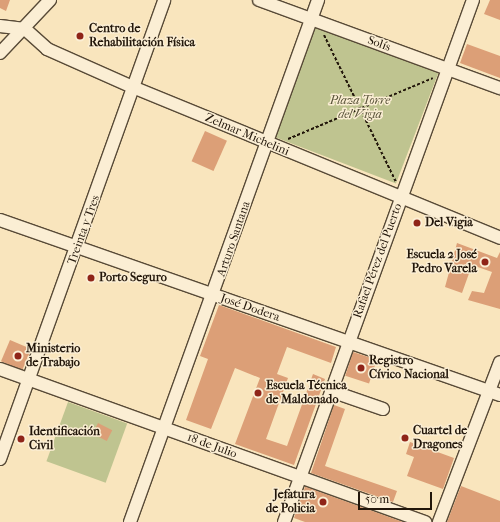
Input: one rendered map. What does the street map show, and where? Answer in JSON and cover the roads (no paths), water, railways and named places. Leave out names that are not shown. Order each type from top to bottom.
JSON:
[{"type":"street","points":[[0,53],[50,0]]},
{"type":"street","name":"Treinta y Tres","points":[[0,459],[135,88],[164,0]]},
{"type":"street","name":"Solís","points":[[259,0],[446,71],[500,88]]},
{"type":"street","name":"Arturo Santana","points":[[130,522],[166,428],[315,20],[318,0]]},
{"type":"street","name":"Rafael Pérez del Puerto","points":[[284,522],[301,478],[348,341],[473,0]]},
{"type":"street","points":[[0,26],[25,28]]},
{"type":"street","name":"Zelmar Michelini","points":[[25,28],[47,49],[135,88],[269,145],[401,196],[500,238]]},
{"type":"street","name":"José Dodera","points":[[0,220],[494,393]]},
{"type":"street","points":[[439,522],[494,393],[500,362]]},
{"type":"street","name":"18 de Julio","points":[[0,369],[425,522]]},
{"type":"street","points":[[331,391],[383,408]]},
{"type":"place","name":"Centro de Rehabilitación Física","points":[[80,36]]},
{"type":"place","name":"Del Vigia","points":[[417,223]]},
{"type":"place","name":"Escuela 2 José Pedro Varela","points":[[485,262]]},
{"type":"place","name":"Porto Seguro","points":[[91,278]]},
{"type":"place","name":"Ministerio de Trabajo","points":[[18,356]]},
{"type":"place","name":"Registro Cívico Nacional","points":[[361,368]]},
{"type":"place","name":"Escuela Técnica de Maldonado","points":[[258,393]]},
{"type":"place","name":"Cuartel de Dragones","points":[[405,438]]},
{"type":"place","name":"Identificación Civil","points":[[21,439]]},
{"type":"place","name":"Jefatura de Policia","points":[[323,502]]},
{"type":"park label","name":"Plaza Torre del Vigia","points":[[360,108]]}]
